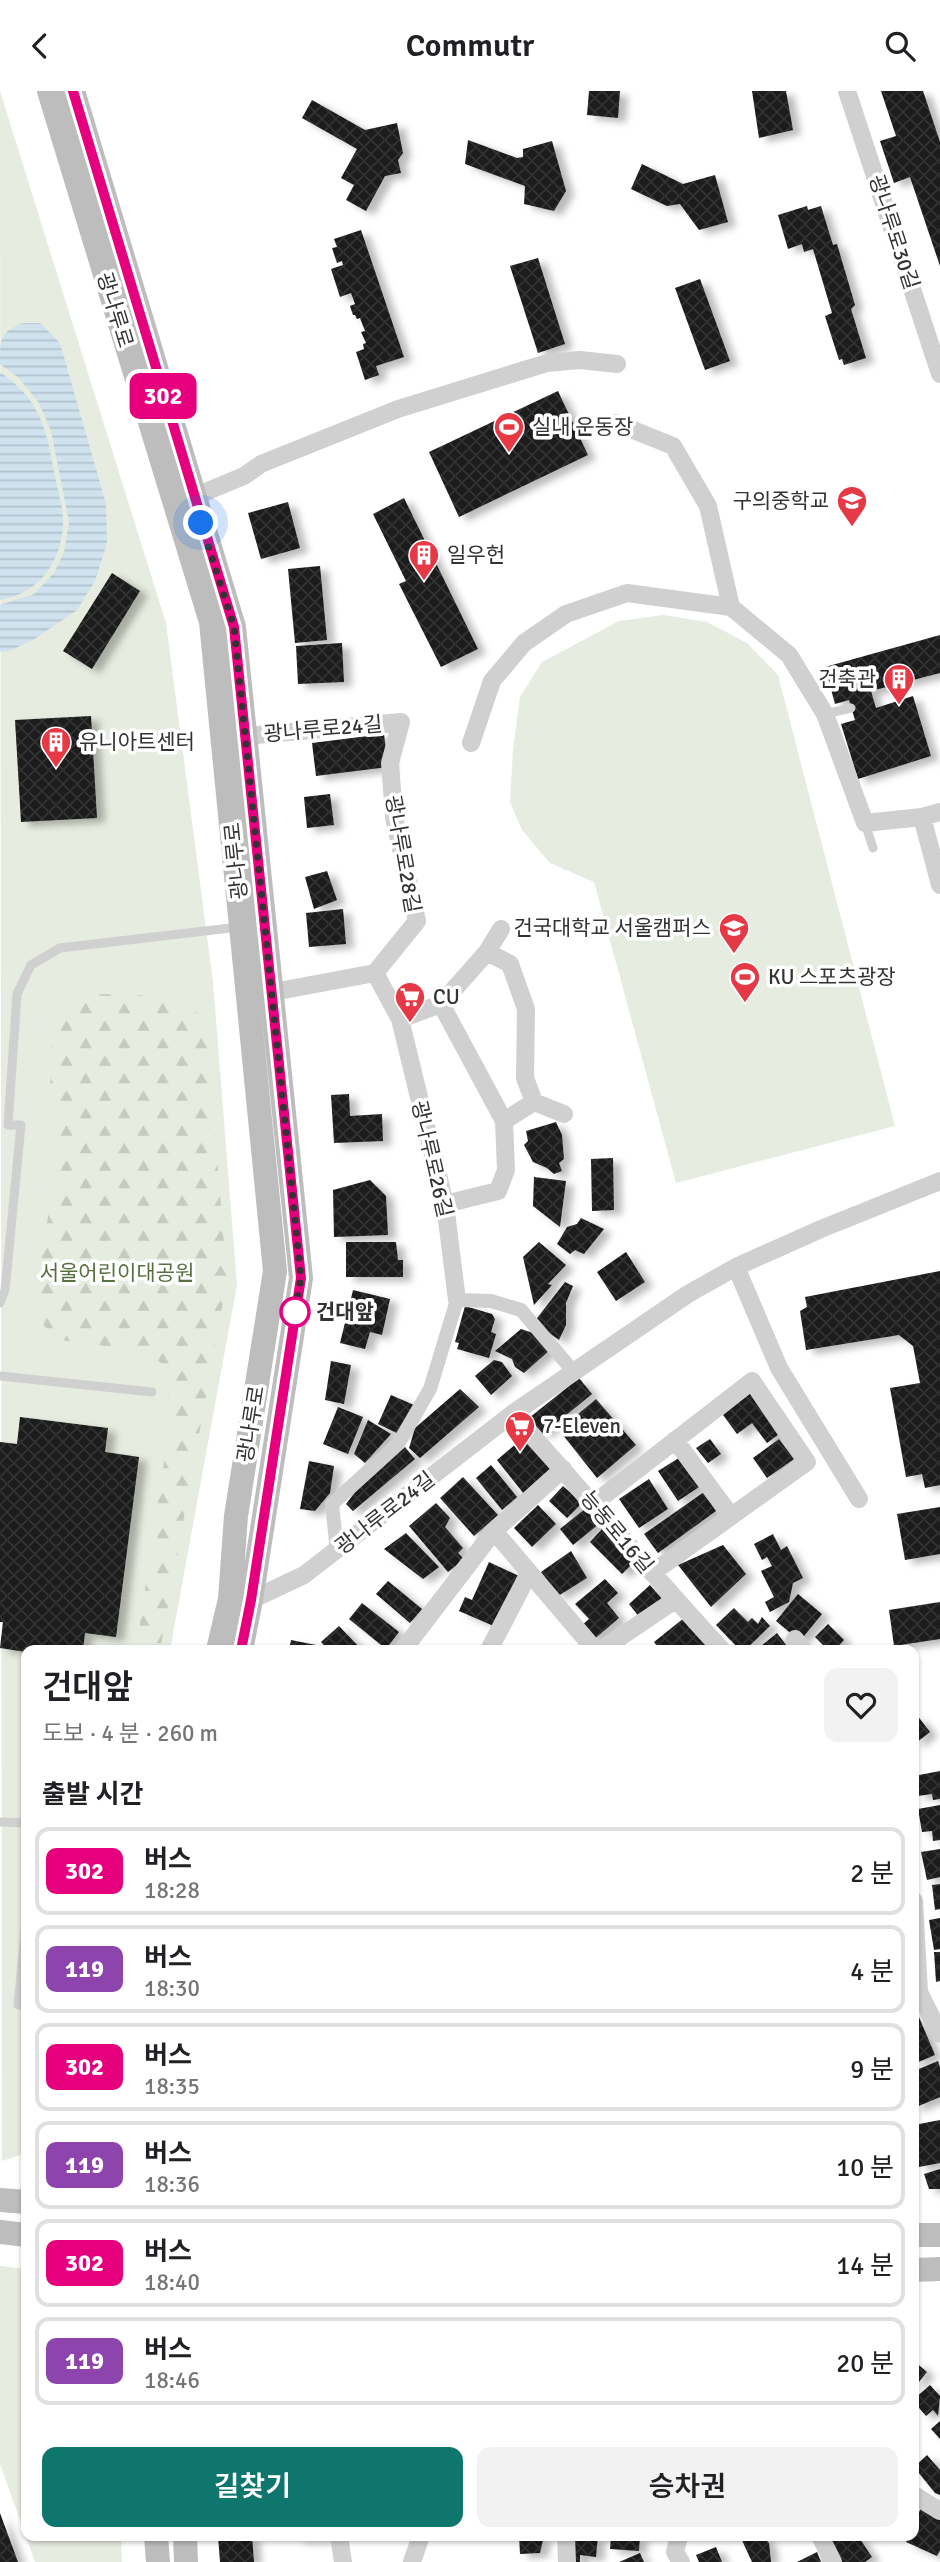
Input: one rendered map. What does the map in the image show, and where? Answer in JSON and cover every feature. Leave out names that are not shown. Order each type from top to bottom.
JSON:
[{"type":"main road","name":"광나루로","points":[[49,91],[184,501],[234,627],[246,736],[253,925],[275,1271],[236,1516],[241,1645]]},
{"type":"main road","name":"광나루로","points":[[73,91],[184,501],[211,622],[253,925],[273,992],[301,1278],[241,1599],[220,1645]]},
{"type":"main road","points":[[0,2232],[21,2234]]},
{"type":"main road","points":[[919,2235],[940,2235]]},
{"type":"main road","points":[[919,2270],[940,2269]]},
{"type":"main road","points":[[185,2541],[186,2562]]},
{"type":"street","name":"광나루로30길","points":[[847,91],[940,374]]},
{"type":"street","points":[[184,501],[244,476],[261,464],[398,409],[547,363],[580,360],[617,363]]},
{"type":"street","points":[[616,423],[673,446],[708,506],[730,607]]},
{"type":"street","points":[[471,743],[492,681],[524,643],[566,614],[627,593],[730,607],[789,655],[825,714],[865,823],[931,814],[940,885]]},
{"type":"street","name":"광나루로24길","points":[[246,736],[401,722]]},
{"type":"street","name":"광나루로28길","points":[[375,973],[417,921],[394,817],[390,763],[401,722]]},
{"type":"street","points":[[400,1019],[441,1004],[487,952],[501,929]]},
{"type":"street","points":[[487,952],[510,964],[526,1009],[525,1078],[534,1102],[564,1114]]},
{"type":"street","points":[[273,992],[375,973]]},
{"type":"street","name":"광나루로26길","points":[[375,973],[390,1006],[400,1019],[445,1205],[457,1300]]},
{"type":"street","points":[[441,1004],[505,1121],[506,1170],[498,1191],[445,1205]]},
{"type":"street","points":[[505,1121],[534,1102]]},
{"type":"street","name":"광나루로24길","points":[[241,1599],[304,1575],[512,1414],[688,1294],[736,1267],[940,1181]]},
{"type":"street","points":[[736,1267],[779,1368],[859,1499]]},
{"type":"street","points":[[337,1551],[332,1504],[398,1444],[430,1389],[457,1300],[491,1301],[521,1310],[574,1372]]},
{"type":"street","points":[[593,1504],[752,1381],[807,1462],[652,1573]]},
{"type":"street","name":"능동로16길","points":[[512,1414],[564,1469],[717,1645]]},
{"type":"street","points":[[675,1440],[731,1516]]},
{"type":"street","points":[[407,1645],[494,1531],[564,1469]]},
{"type":"street","points":[[494,1531],[591,1645]]},
{"type":"street","points":[[492,1645],[529,1573]]},
{"type":"street","points":[[608,1645],[676,1600]]},
{"type":"street","points":[[919,1997],[940,2034]]},
{"type":"street","points":[[919,2498],[940,2511]]},
{"type":"street","points":[[340,2541],[343,2562]]},
{"type":"street","points":[[412,2562],[419,2541]]},
{"type":"street","points":[[566,2541],[567,2562]]},
{"type":"street","points":[[678,2541],[675,2552],[681,2562]]},
{"type":"street","points":[[822,2541],[833,2562]]},
{"type":"lane","points":[[825,714],[851,708]]},
{"type":"lane","points":[[865,823],[873,848]]},
{"type":"lane","points":[[0,1303],[5,1290],[21,1125],[8,1125],[17,994],[31,965],[60,948],[253,925]]},
{"type":"lane","points":[[0,1376],[152,1392]]},
{"type":"lane","points":[[0,1822],[21,1823]]},
{"type":"lane","points":[[21,1979],[18,2005],[21,2005]]},
{"type":"green space","name":"서울어린이대공원","points":[[0,91],[166,623],[213,982],[237,1285],[171,1645],[21,1645],[21,2155],[2,2161]]},
{"type":"green space","name":"KU 스포츠광장","points":[[663,615],[707,622],[747,643],[778,675],[895,1126],[676,1183],[594,882],[550,863],[522,830],[510,802],[520,697],[542,662],[619,621]]},
{"type":"green space","points":[[87,994],[152,997],[184,1005],[197,1012],[206,1023],[227,1280],[161,1645],[137,1645],[170,1421],[165,1367],[149,1352],[60,1340],[44,1326],[34,1305],[62,1128],[50,1088],[54,1017],[70,1003]]},
{"type":"green space","points":[[0,2266],[21,2268],[21,2523],[0,2464]]},
{"type":"green space","points":[[28,2541],[121,2541],[122,2562],[35,2562]]},
{"type":"water","points":[[23,323],[40,323],[60,343],[106,504],[107,543],[95,581],[77,610],[33,640],[9,651],[0,652],[0,605],[34,594],[54,573],[64,552],[69,522],[51,431],[39,403],[19,378],[0,364],[3,337]]},
{"type":"water","points":[[0,372],[27,396],[42,422],[63,525],[58,552],[45,575],[26,591],[0,600]]},
{"type":"building","points":[[589,91],[620,91],[618,118],[587,115]]},
{"type":"building","points":[[752,91],[786,91],[793,130],[759,138]]},
{"type":"building","points":[[881,91],[923,91],[940,142],[940,266],[910,177],[894,183],[880,141],[896,136]]},
{"type":"building","points":[[312,100],[365,130],[397,123],[403,153],[398,160],[401,173],[385,176],[366,211],[346,200],[354,185],[341,178],[357,149],[302,118]]},
{"type":"building","points":[[468,140],[517,158],[523,157],[523,149],[552,141],[566,191],[554,211],[524,204],[525,186],[465,164]]},
{"type":"building","points":[[642,164],[683,184],[715,175],[728,222],[699,230],[680,204],[667,206],[631,189]]},
{"type":"building","points":[[807,206],[808,210],[821,206],[833,245],[837,244],[855,305],[851,309],[866,358],[844,365],[842,359],[839,360],[825,316],[832,313],[813,249],[804,252],[802,244],[788,249],[778,215]]},
{"type":"building","points":[[361,230],[404,357],[376,366],[379,375],[365,380],[356,352],[364,349],[363,344],[366,343],[361,332],[365,331],[360,318],[357,319],[353,315],[350,306],[355,304],[351,293],[340,297],[331,269],[343,265],[342,261],[337,263],[332,248],[337,247],[334,239]]},
{"type":"building","points":[[538,258],[565,344],[538,353],[510,266]]},
{"type":"building","points":[[700,279],[730,361],[705,370],[675,288]]},
{"type":"building","name":"실내 운동장","points":[[558,391],[588,455],[459,517],[429,452]]},
{"type":"building","name":"일우헌","points":[[404,498],[478,649],[441,667],[399,584],[406,581],[373,514]]},
{"type":"building","points":[[288,502],[300,548],[261,559],[248,513]]},
{"type":"building","points":[[320,566],[327,640],[295,643],[288,569]]},
{"type":"building","points":[[112,573],[140,591],[92,669],[63,651]]},
{"type":"building","name":"건축관","points":[[940,635],[940,673],[871,691],[876,708],[913,696],[931,756],[858,779],[841,724],[855,720],[849,700],[835,704],[825,667]]},
{"type":"building","points":[[342,643],[344,682],[298,684],[296,646]]},
{"type":"building","name":"유니아트센터","points":[[91,716],[97,818],[21,822],[15,720]]},
{"type":"building","points":[[384,734],[388,767],[316,776],[312,743]]},
{"type":"building","points":[[330,794],[334,825],[307,828],[304,797]]},
{"type":"building","points":[[327,871],[337,900],[314,909],[305,877]]},
{"type":"building","points":[[343,909],[346,944],[309,947],[306,913]]},
{"type":"building","points":[[349,1094],[350,1116],[382,1114],[383,1141],[334,1143],[331,1095]]},
{"type":"building","points":[[556,1122],[562,1135],[564,1159],[559,1163],[562,1171],[554,1174],[533,1162],[524,1145],[528,1141],[526,1131]]},
{"type":"building","points":[[613,1158],[614,1210],[592,1211],[591,1159]]},
{"type":"building","points":[[534,1177],[566,1181],[560,1227],[533,1206]]},
{"type":"building","points":[[370,1180],[386,1196],[388,1235],[334,1237],[333,1190]]},
{"type":"building","points":[[581,1218],[604,1229],[584,1254],[575,1250],[570,1254],[557,1244],[567,1227],[577,1224]]},
{"type":"building","points":[[346,1242],[396,1242],[398,1260],[403,1260],[403,1277],[346,1277]]},
{"type":"building","points":[[539,1242],[566,1265],[548,1284],[552,1285],[534,1305],[523,1257]]},
{"type":"building","points":[[626,1252],[645,1282],[616,1301],[597,1272]]},
{"type":"building","points":[[940,1271],[940,1485],[925,1488],[922,1474],[906,1477],[890,1388],[920,1383],[913,1346],[899,1335],[806,1350],[800,1311],[807,1307],[805,1297]]},
{"type":"building","points":[[565,1282],[573,1286],[566,1303],[566,1325],[559,1340],[534,1322]]},
{"type":"building","points":[[353,1290],[390,1299],[382,1335],[370,1332],[365,1349],[340,1343]]},
{"type":"building","points":[[465,1306],[492,1314],[495,1319],[491,1332],[496,1334],[489,1358],[457,1349],[459,1343],[455,1342]]},
{"type":"building","points":[[521,1329],[539,1335],[551,1349],[524,1373],[515,1367],[512,1359],[495,1351]]},
{"type":"building","points":[[494,1360],[502,1362],[512,1376],[491,1395],[475,1376]]},
{"type":"building","points":[[331,1361],[351,1365],[344,1404],[325,1400]]},
{"type":"building","points":[[579,1378],[592,1394],[543,1434],[529,1418]]},
{"type":"building","points":[[460,1389],[479,1407],[420,1458],[409,1448],[415,1428]]},
{"type":"building","points":[[753,1391],[783,1431],[767,1443],[752,1423],[737,1434],[723,1415]]},
{"type":"building","points":[[391,1395],[414,1405],[401,1435],[378,1424]]},
{"type":"building","points":[[596,1399],[636,1445],[597,1478],[559,1430]]},
{"type":"building","points":[[338,1407],[363,1417],[348,1454],[323,1444]]},
{"type":"building","points":[[20,1417],[108,1428],[105,1452],[139,1457],[116,1637],[85,1633],[84,1645],[21,1645],[21,1651],[0,1648],[3,1622],[0,1622],[0,1442],[17,1444]]},
{"type":"building","points":[[368,1420],[391,1434],[365,1463],[354,1454]]},
{"type":"building","points":[[524,1437],[552,1471],[524,1494],[497,1460]]},
{"type":"building","points":[[710,1439],[721,1454],[708,1463],[696,1448]]},
{"type":"building","points":[[779,1439],[794,1459],[767,1478],[753,1458]]},
{"type":"building","points":[[405,1447],[415,1459],[353,1511],[346,1504],[365,1479]]},
{"type":"building","points":[[682,1456],[702,1485],[678,1501],[658,1471]]},
{"type":"building","points":[[309,1461],[334,1466],[330,1493],[315,1511],[300,1509]]},
{"type":"building","points":[[491,1465],[517,1497],[502,1510],[476,1478]]},
{"type":"building","points":[[463,1477],[498,1515],[474,1536],[440,1498]]},
{"type":"building","points":[[649,1479],[668,1509],[639,1528],[619,1499]]},
{"type":"building","points":[[563,1486],[582,1503],[567,1518],[549,1501]]},
{"type":"building","points":[[704,1492],[716,1511],[658,1553],[644,1534]]},
{"type":"building","points":[[436,1503],[450,1518],[445,1527],[463,1548],[458,1553],[464,1559],[448,1572],[409,1526]]},
{"type":"building","points":[[538,1505],[556,1524],[532,1547],[514,1528]]},
{"type":"building","points":[[940,1507],[940,1554],[905,1560],[897,1514]]},
{"type":"building","points":[[586,1508],[599,1524],[573,1545],[560,1529]]},
{"type":"building","points":[[602,1529],[634,1562],[622,1574],[590,1542]]},
{"type":"building","points":[[406,1533],[439,1567],[423,1579],[384,1549]]},
{"type":"building","points":[[773,1534],[781,1550],[787,1546],[803,1578],[793,1583],[789,1602],[770,1612],[765,1602],[774,1597],[761,1571],[772,1566],[767,1557],[762,1560],[754,1544]]},
{"type":"building","points":[[723,1545],[746,1574],[711,1607],[678,1565]]},
{"type":"building","points":[[571,1551],[587,1578],[558,1596],[541,1572]]},
{"type":"building","points":[[489,1562],[519,1576],[496,1627],[459,1611],[465,1597],[472,1600]]},
{"type":"building","points":[[605,1579],[618,1593],[607,1603],[619,1618],[592,1641],[580,1627],[589,1619],[575,1604]]},
{"type":"building","points":[[388,1581],[422,1609],[410,1623],[376,1594]]},
{"type":"building","points":[[650,1585],[662,1599],[640,1618],[629,1604]]},
{"type":"building","points":[[798,1594],[822,1614],[800,1641],[776,1621]]},
{"type":"building","points":[[940,1602],[940,1639],[894,1645],[889,1610]]},
{"type":"building","points":[[362,1603],[399,1632],[389,1645],[381,1645],[349,1619]]},
{"type":"building","points":[[734,1608],[748,1622],[752,1618],[758,1624],[762,1617],[770,1626],[750,1645],[735,1645],[716,1625]]},
{"type":"building","points":[[689,1614],[713,1645],[656,1645],[654,1642]]},
{"type":"building","points":[[828,1624],[844,1640],[840,1645],[823,1645],[815,1637]]},
{"type":"building","points":[[339,1626],[357,1645],[324,1645],[321,1642]]},
{"type":"building","points":[[777,1633],[786,1645],[762,1645]]},
{"type":"building","points":[[291,1640],[316,1645],[290,1645]]},
{"type":"building","points":[[919,1718],[930,1732],[919,1741]]},
{"type":"building","points":[[940,1771],[940,1799],[933,1800],[932,1794],[919,1796],[919,1775]]},
{"type":"building","points":[[940,1805],[940,1840],[933,1841],[932,1831],[922,1832],[919,1809]]},
{"type":"building","points":[[940,1849],[940,1877],[927,1880],[921,1852]]},
{"type":"building","points":[[940,1884],[940,1909],[935,1910],[932,1885]]},
{"type":"building","points":[[940,1918],[940,1949],[934,1950],[929,1920]]},
{"type":"building","points":[[934,1952],[940,1952],[940,1981],[936,1982]]},
{"type":"building","points":[[919,2017],[935,2055],[919,2062]]},
{"type":"building","points":[[938,2061],[940,2067],[940,2097],[919,2106],[919,2069]]},
{"type":"building","points":[[940,2120],[940,2163],[919,2167],[919,2124]]},
{"type":"building","points":[[940,2169],[940,2189],[929,2189],[924,2174]]},
{"type":"building","points":[[919,2365],[927,2372],[919,2382]]},
{"type":"building","points":[[930,2385],[940,2396],[938,2416],[933,2410],[926,2416],[919,2408],[919,2395]]},
{"type":"building","points":[[940,2421],[940,2439],[931,2429]]},
{"type":"building","points":[[927,2455],[940,2470],[940,2495],[935,2493],[919,2473],[919,2462]]},
{"type":"building","points":[[921,2507],[940,2515],[940,2550],[937,2556],[906,2542],[919,2541]]},
{"type":"building","points":[[0,2513],[18,2562],[0,2562]]},
{"type":"building","points":[[218,2541],[252,2541],[254,2562],[220,2562]]},
{"type":"building","points":[[519,2541],[543,2541],[540,2553],[520,2554]]},
{"type":"building","points":[[572,2541],[598,2541],[596,2557],[580,2555],[580,2562],[570,2562]]},
{"type":"building","points":[[611,2541],[640,2541],[639,2551],[610,2549]]},
{"type":"building","points":[[742,2541],[767,2541],[771,2562],[752,2562]]},
{"type":"building","points":[[829,2541],[861,2541],[872,2557],[865,2562],[842,2562]]},
{"type":"building","points":[[716,2547],[722,2562],[699,2562],[696,2555]]},
{"type":"building","points":[[817,2552],[821,2562],[797,2562]]},
{"type":"building","points":[[640,2553],[644,2562],[619,2562]]},
{"type":"bus line","name":"302","points":[[73,91],[234,627],[261,873],[301,1278],[242,1645]]},
{"type":"place","name":"실내 운동장","points":[[509,454]]},
{"type":"place","name":"구의중학교","points":[[852,528]]},
{"type":"place","name":"일우헌","points":[[424,582]]},
{"type":"place","name":"건축관","points":[[899,706]]},
{"type":"place","name":"유니아트센터","points":[[56,769]]},
{"type":"place","name":"건국대학교 서울캠퍼스","points":[[734,955]]},
{"type":"place","name":"KU 스포츠광장","points":[[745,1004]]},
{"type":"place","name":"CU","points":[[410,1024]]},
{"type":"place","name":"건대앞","points":[[295,1312]]},
{"type":"place","name":"7-Eleven","points":[[520,1453]]},
{"type":"route","points":[[201,523],[234,627],[301,1278],[295,1312]]}]
